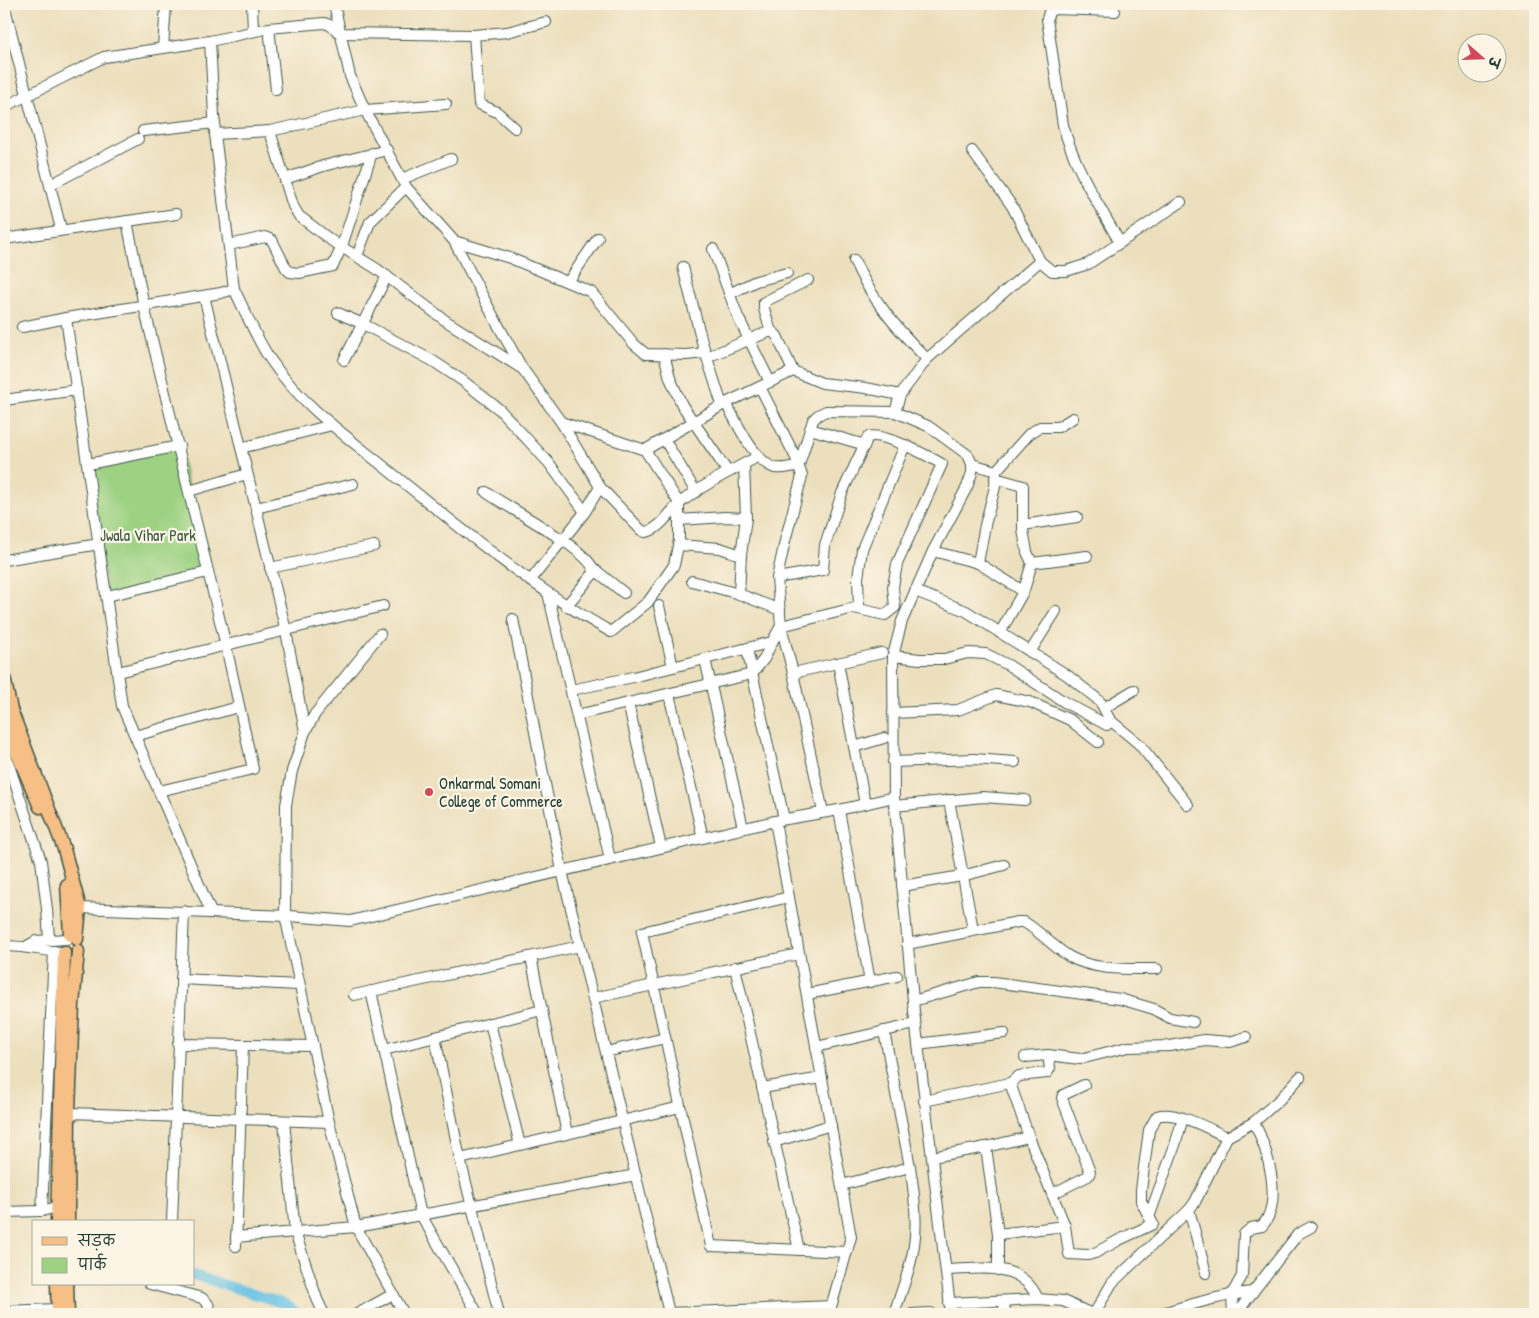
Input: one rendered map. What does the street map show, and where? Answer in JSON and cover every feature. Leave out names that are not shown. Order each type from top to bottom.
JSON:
[{"type":"main road","points":[[4,677],[6,700],[64,849],[80,908],[72,955],[59,952],[56,1049],[62,1215]]},
{"type":"main road","points":[[4,723],[59,851],[68,891],[73,942],[73,1005],[69,1113],[62,1215]]},
{"type":"main road","points":[[57,1286],[61,1312]]},
{"type":"main road","points":[[61,1312],[67,1286]]},
{"type":"street","points":[[4,4],[29,96],[61,229]]},
{"type":"street","points":[[163,48],[166,4]]},
{"type":"street","points":[[252,4],[253,31]]},
{"type":"street","points":[[334,4],[350,76],[365,110],[404,183],[454,241],[522,368],[561,422],[600,487],[645,532],[656,528],[679,504],[706,484],[758,456]]},
{"type":"street","points":[[1115,11],[1054,9],[1049,12],[1047,19],[1066,138],[1076,161],[1120,243]]},
{"type":"street","points":[[4,107],[100,59],[210,41],[269,28],[324,23],[340,33],[474,35],[506,32],[546,22]]},
{"type":"street","points":[[269,28],[276,90]]},
{"type":"street","points":[[474,35],[479,104],[497,112],[515,128]]},
{"type":"street","points":[[210,41],[215,129],[228,245],[227,291],[270,359],[328,427],[483,548],[566,606],[611,632],[648,602],[674,565],[678,545],[679,504],[645,450],[561,422]]},
{"type":"street","points":[[50,185],[140,135],[215,129],[270,131],[365,110],[446,104]]},
{"type":"street","points":[[270,131],[293,206],[299,216],[387,276],[446,321],[522,368]]},
{"type":"street","points":[[285,179],[323,166],[387,150]]},
{"type":"street","points":[[972,151],[1012,206],[1040,262],[1052,271],[1066,272],[1088,264],[1181,202]]},
{"type":"street","points":[[228,245],[261,237],[269,238],[272,240],[286,268],[294,273],[333,266],[342,246],[372,153]]},
{"type":"street","points":[[356,256],[370,222],[404,183],[451,159]]},
{"type":"street","points":[[4,239],[61,229],[176,214]]},
{"type":"street","points":[[127,221],[144,306],[179,446],[253,769],[159,791]]},
{"type":"street","points":[[568,282],[598,238]]},
{"type":"street","points":[[454,241],[510,258],[591,292],[634,344],[646,354],[706,355],[771,332]]},
{"type":"street","points":[[713,249],[729,294],[770,382]]},
{"type":"street","points":[[854,260],[863,281],[887,316],[927,359]]},
{"type":"street","points":[[895,412],[900,395],[927,359],[1040,262]]},
{"type":"street","points":[[683,267],[706,355],[724,404],[758,456],[766,464],[775,468],[801,470]]},
{"type":"street","points":[[729,294],[756,281],[786,273]]},
{"type":"street","points":[[344,360],[387,276]]},
{"type":"street","points":[[808,280],[764,302],[764,309],[771,332],[777,336],[793,371],[822,383],[866,388],[900,395]]},
{"type":"street","points":[[22,327],[227,291]]},
{"type":"street","points":[[204,296],[286,631],[306,732]]},
{"type":"street","points":[[338,313],[433,361],[463,381],[500,410],[549,463],[585,512]]},
{"type":"street","points":[[66,318],[122,706],[211,912]]},
{"type":"street","points":[[664,354],[676,393],[693,422],[728,472]]},
{"type":"street","points":[[645,450],[724,404],[793,371]]},
{"type":"street","points":[[760,387],[801,470]]},
{"type":"street","points":[[4,400],[77,390]]},
{"type":"street","points":[[823,812],[781,626],[777,578],[813,420],[826,410],[895,412],[928,426],[968,455],[972,464],[972,473],[967,488],[933,551],[902,621],[893,656],[892,800],[913,1001],[909,1025],[918,1044],[951,1314]]},
{"type":"street","points":[[978,563],[996,475],[1029,434],[1040,427],[1058,427],[1073,418]]},
{"type":"street","points":[[241,448],[328,427]]},
{"type":"street","points":[[810,429],[865,445]]},
{"type":"street","points":[[577,715],[752,674],[764,660],[781,626],[854,608],[885,615],[894,607],[893,587],[897,564],[942,464],[906,445],[874,436],[868,437],[842,493],[825,545],[822,570],[777,578]]},
{"type":"street","points":[[664,439],[696,492]]},
{"type":"street","points":[[859,609],[858,578],[862,550],[906,445]]},
{"type":"street","points":[[88,464],[179,446]]},
{"type":"street","points":[[739,594],[746,518],[744,464]]},
{"type":"street","points":[[972,464],[1023,486],[1023,525],[1027,552],[1032,563],[1023,591],[1000,633]]},
{"type":"street","points":[[189,491],[247,474]]},
{"type":"street","points":[[256,508],[353,484]]},
{"type":"street","points":[[530,580],[585,512],[600,487]]},
{"type":"street","points":[[486,492],[563,540],[591,564],[594,569],[624,592]]},
{"type":"street","points":[[1023,525],[1077,517]]},
{"type":"street","points":[[679,520],[746,518]]},
{"type":"street","points":[[4,560],[99,544]]},
{"type":"street","points":[[678,545],[720,548],[741,556]]},
{"type":"street","points":[[270,568],[374,546]]},
{"type":"street","points":[[933,551],[978,563],[1023,591]]},
{"type":"street","points":[[1032,563],[1087,556]]},
{"type":"street","points":[[566,606],[592,576],[594,569]]},
{"type":"street","points":[[107,596],[208,572]]},
{"type":"street","points":[[692,581],[739,594],[780,610]]},
{"type":"street","points":[[915,591],[966,612],[1067,675],[1096,698],[1110,720],[1139,744],[1188,805]]},
{"type":"street","points":[[548,593],[610,859]]},
{"type":"street","points":[[118,672],[383,606]]},
{"type":"street","points":[[659,606],[673,667]]},
{"type":"street","points":[[1030,652],[1056,610]]},
{"type":"street","points":[[514,619],[562,871],[636,1175],[666,1314],[830,1310],[851,1238],[799,954],[779,820],[747,649]]},
{"type":"street","points":[[380,634],[315,714],[306,732],[292,771],[286,805],[285,916],[329,1122],[356,1227],[404,1314]]},
{"type":"street","points":[[571,690],[772,642]]},
{"type":"street","points":[[793,674],[882,653]]},
{"type":"street","points":[[893,656],[920,659],[944,658],[968,653],[986,654],[1008,665],[1066,703],[1107,725],[1110,720]]},
{"type":"street","points":[[705,659],[743,828]]},
{"type":"street","points":[[838,663],[865,804]]},
{"type":"street","points":[[1104,708],[1134,690]]},
{"type":"street","points":[[670,694],[702,838]]},
{"type":"street","points":[[893,712],[958,710],[996,695],[1030,702],[1070,720],[1098,742]]},
{"type":"street","points":[[628,703],[661,847]]},
{"type":"street","points":[[135,736],[238,707]]},
{"type":"street","points":[[854,746],[884,738]]},
{"type":"street","points":[[4,750],[40,861],[48,909],[49,939]]},
{"type":"street","points":[[893,762],[974,759],[1015,762]]},
{"type":"street","points":[[80,908],[211,912],[350,920],[743,828],[865,804],[892,800],[949,800],[983,797],[1025,800]]},
{"type":"street","points":[[949,800],[973,930]]},
{"type":"street","points":[[839,810],[870,982]]},
{"type":"street","points":[[902,886],[962,876],[1004,865]]},
{"type":"street","points":[[789,897],[642,932],[711,1246],[847,1252]]},
{"type":"street","points":[[172,1220],[184,911]]},
{"type":"street","points":[[907,944],[973,930],[1024,922],[1069,956],[1084,962],[1126,969],[1157,969]]},
{"type":"street","points":[[26,946],[36,941],[49,939],[73,942]]},
{"type":"street","points":[[4,946],[26,946],[36,950],[59,952]]},
{"type":"street","points":[[354,995],[580,946]]},
{"type":"street","points":[[593,998],[799,954]]},
{"type":"street","points":[[531,957],[567,1134]]},
{"type":"street","points":[[735,968],[799,1250]]},
{"type":"street","points":[[807,994],[897,976]]},
{"type":"street","points":[[181,979],[299,985]]},
{"type":"street","points":[[913,1001],[979,982],[993,982],[1120,999],[1154,1009],[1170,1018],[1193,1022]]},
{"type":"street","points":[[371,992],[421,1215],[478,1314]]},
{"type":"street","points":[[384,1050],[542,1010]]},
{"type":"street","points":[[490,1023],[520,1145]]},
{"type":"street","points":[[816,1047],[909,1025]]},
{"type":"street","points":[[884,1031],[915,1199],[915,1237],[906,1278],[894,1314]]},
{"type":"street","points":[[918,1044],[1004,1033]]},
{"type":"street","points":[[435,1037],[460,1159],[499,1314]]},
{"type":"street","points":[[1025,1057],[1048,1055],[1080,1059],[1128,1047],[1170,1046],[1204,1040],[1230,1042],[1246,1037]]},
{"type":"street","points":[[606,1052],[665,1038]]},
{"type":"street","points":[[178,1044],[312,1046]]},
{"type":"street","points":[[243,1045],[236,1242],[295,1232],[356,1227],[636,1175]]},
{"type":"street","points":[[42,1211],[56,1049]]},
{"type":"street","points":[[924,1101],[1010,1083],[1019,1076],[1047,1073],[1050,1068],[1048,1055]]},
{"type":"street","points":[[949,1303],[1038,1299],[1063,1301],[1093,1314],[1112,1283],[1189,1210],[1227,1137],[1254,1122],[1280,1099],[1300,1077]]},
{"type":"street","points":[[762,1088],[822,1078]]},
{"type":"street","points":[[1010,1083],[1029,1137],[1065,1226],[1069,1254],[1088,1255],[1102,1251],[1119,1240],[1153,1224],[1141,1201],[1141,1190],[1149,1130],[1154,1119],[1160,1115],[1183,1118],[1227,1137]]},
{"type":"street","points":[[1052,1194],[1088,1176],[1090,1172],[1062,1098],[1063,1095],[1084,1085]]},
{"type":"street","points":[[460,1159],[680,1107]]},
{"type":"street","points":[[69,1113],[329,1122]]},
{"type":"street","points":[[1149,1217],[1176,1145],[1183,1118]]},
{"type":"street","points":[[284,1120],[295,1232],[317,1299],[324,1314]]},
{"type":"street","points":[[1235,1314],[1232,1294],[1242,1276],[1244,1234],[1251,1228],[1262,1226],[1271,1210],[1272,1184],[1270,1167],[1266,1151],[1254,1122]]},
{"type":"street","points":[[774,1142],[831,1124]]},
{"type":"street","points":[[932,1157],[1029,1137]]},
{"type":"street","points":[[986,1147],[998,1234],[998,1270]]},
{"type":"street","points":[[842,1184],[910,1166]]},
{"type":"street","points":[[1189,1210],[1206,1273]]},
{"type":"street","points":[[4,1212],[42,1211],[62,1215]]},
{"type":"street","points":[[998,1234],[1065,1226]]},
{"type":"street","points":[[1235,1314],[1298,1234],[1311,1226]]},
{"type":"street","points":[[946,1270],[1009,1271],[1020,1276],[1033,1288],[1038,1299]]},
{"type":"street","points":[[157,1286],[202,1298],[208,1304],[210,1314]]},
{"type":"street","points":[[1158,1314],[1187,1310],[1232,1294],[1253,1292]]},
{"type":"street","points":[[357,1314],[393,1294]]},
{"type":"street","points":[[1003,1302],[1006,1314]]},
{"type":"street","points":[[4,1311],[61,1312]]},
{"type":"street","points":[[912,1314],[931,1313]]},
{"type":"green space","name":"Jwala Vihar Park","points":[[179,446],[208,572],[107,596],[88,464]]},
{"type":"waterway","points":[[195,1275],[285,1304],[299,1314]]},
{"type":"place","name":"Onkarmal Somani College of Commerce","points":[[429,792]]}]
